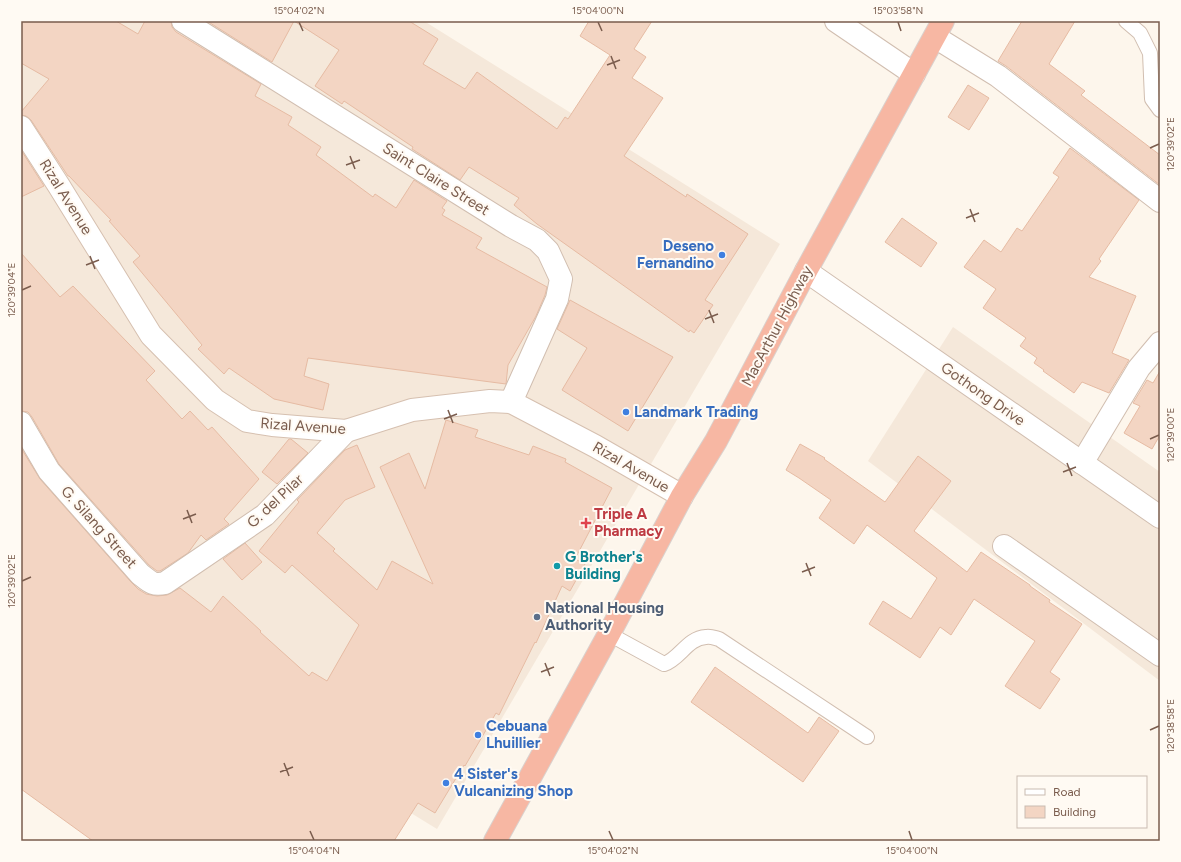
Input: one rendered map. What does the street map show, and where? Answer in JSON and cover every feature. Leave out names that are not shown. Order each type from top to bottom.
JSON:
[{"type":"highway","name":"MacArthur Highway","points":[[495,841],[609,634],[682,496],[716,441],[806,271],[939,29]]},
{"type":"street","name":"Saint Claire Street","points":[[183,21],[511,226],[536,240],[548,251],[561,279],[557,298],[511,402]]},
{"type":"street","points":[[836,21],[914,74]]},
{"type":"street","points":[[939,29],[1160,201]]},
{"type":"street","name":"Rizal Avenue","points":[[21,127],[151,335],[215,400],[247,421],[272,425],[346,431],[412,410],[490,401],[511,402],[595,446],[682,496]]},
{"type":"street","name":"Gothong Drive","points":[[806,271],[1160,517]]},
{"type":"street","points":[[1082,463],[1139,368],[1160,343]]},
{"type":"street","name":"G. Silang Street","points":[[21,423],[49,471],[140,574],[150,582],[158,585],[165,583],[196,561]]},
{"type":"street","name":"G. del Pilar","points":[[196,561],[249,526],[264,514],[346,431]]},
{"type":"street","points":[[1004,546],[1160,655]]},
{"type":"lane","points":[[1126,21],[1140,33],[1150,53],[1152,100],[1160,110]]},
{"type":"lane","points":[[609,634],[664,664],[670,662],[685,647],[697,638],[707,636],[719,638],[867,737]]},
{"type":"shaded area","points":[[21,21],[424,21],[780,244],[437,829],[21,574]]},
{"type":"shaded area","points":[[953,327],[1160,472],[1160,681],[868,461]]},
{"type":"building","points":[[21,21],[116,21],[138,34],[145,21],[171,21],[172,27],[176,32],[261,84],[255,96],[292,117],[288,125],[321,147],[316,155],[373,197],[375,194],[396,208],[414,180],[447,201],[442,208],[445,210],[442,215],[482,238],[476,248],[547,287],[536,316],[508,365],[506,384],[308,358],[304,376],[329,384],[323,410],[274,399],[229,368],[224,374],[198,349],[202,345],[133,262],[140,256],[109,221],[111,220],[68,176],[31,120],[26,116],[21,115],[21,112],[49,79],[21,63]]},
{"type":"building","points":[[207,21],[294,21],[272,62]]},
{"type":"building","points":[[294,21],[409,21],[438,39],[423,64],[465,89],[477,72],[557,129],[565,117],[568,119],[610,55],[580,36],[589,21],[652,21],[634,49],[646,57],[632,78],[663,98],[624,156],[686,197],[687,194],[748,234],[705,300],[713,305],[694,333],[690,330],[689,332],[537,224],[514,205],[519,198],[469,167],[460,180],[412,149],[413,147],[344,101],[342,104],[315,86],[339,50]]},
{"type":"building","points":[[1022,21],[1075,21],[1049,64],[1085,91],[1081,95],[1160,155],[1160,185],[998,61]]},
{"type":"building","points":[[968,85],[989,98],[969,130],[948,117]]},
{"type":"building","points":[[1070,148],[1139,200],[1099,259],[1101,261],[1089,277],[1136,296],[1112,353],[1129,360],[1109,393],[1082,382],[1074,393],[1043,371],[1044,370],[1034,363],[1037,358],[1020,346],[1026,338],[983,308],[996,289],[964,267],[984,240],[1001,252],[1017,228],[1022,231],[1059,177],[1053,173]]},
{"type":"building","points":[[21,150],[44,186],[21,197]]},
{"type":"building","points":[[902,218],[937,243],[921,267],[885,242]]},
{"type":"building","points":[[21,253],[60,297],[73,286],[155,371],[146,380],[182,419],[190,411],[208,430],[212,427],[259,479],[224,519],[229,524],[206,540],[201,535],[188,553],[160,571],[157,571],[149,565],[59,464],[32,417],[28,412],[21,411]]},
{"type":"building","points":[[570,300],[673,357],[628,431],[562,390],[587,348],[557,329]]},
{"type":"building","points":[[1160,371],[1160,435],[1152,449],[1124,433],[1140,406],[1133,403],[1147,380],[1153,383]]},
{"type":"building","points":[[446,420],[478,430],[475,437],[529,455],[533,446],[566,459],[565,462],[612,488],[575,559],[585,564],[570,591],[562,586],[536,643],[535,642],[499,715],[496,713],[435,813],[418,803],[394,841],[93,841],[21,789],[21,448],[40,479],[138,589],[146,594],[157,596],[167,595],[180,588],[211,612],[223,596],[309,676],[312,672],[327,681],[359,625],[292,565],[285,573],[259,551],[299,502],[297,500],[345,450],[357,445],[375,487],[345,500],[317,533],[335,549],[333,551],[377,590],[392,561],[433,584],[380,467],[409,453],[425,489]]},
{"type":"building","points":[[289,439],[308,453],[277,484],[262,472]]},
{"type":"building","points":[[800,444],[825,458],[824,459],[885,502],[918,456],[951,481],[914,531],[967,572],[981,552],[1030,585],[1050,600],[1049,602],[1082,624],[1050,672],[1060,679],[1040,709],[1005,686],[1035,641],[974,599],[951,635],[940,627],[920,658],[869,624],[883,601],[911,619],[937,578],[867,525],[854,544],[819,518],[831,500],[786,470]]},
{"type":"building","points":[[245,543],[262,562],[242,580],[223,559]]},
{"type":"building","points":[[715,667],[808,733],[819,717],[839,731],[803,782],[691,702]]},
{"type":"place","name":"Deseno Fernandino","points":[[722,255]]},
{"type":"place","name":"Landmark Trading","points":[[626,412]]},
{"type":"place","name":"Triple A Pharmacy","points":[[586,523]]},
{"type":"place","name":"G Brother's Building","points":[[557,566]]},
{"type":"place","name":"National Housing Authority","points":[[537,617]]},
{"type":"place","name":"Cebuana Lhuillier","points":[[478,735]]},
{"type":"place","name":"4 Sister's Vulcanizing Shop","points":[[446,783]]}]
